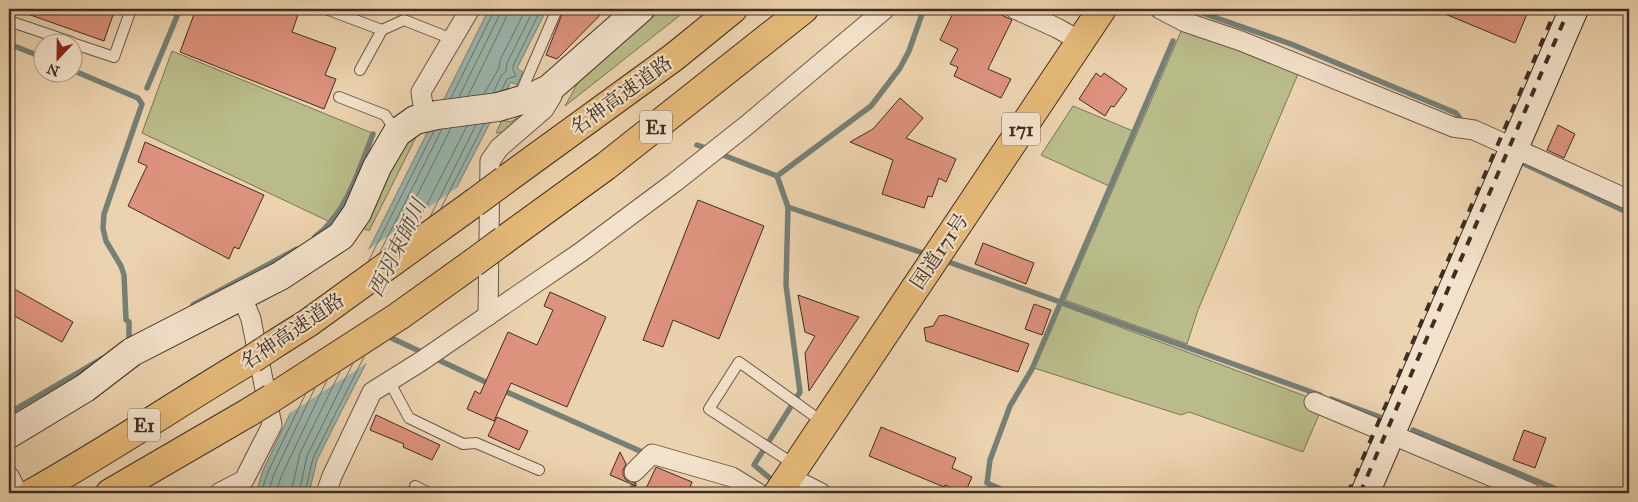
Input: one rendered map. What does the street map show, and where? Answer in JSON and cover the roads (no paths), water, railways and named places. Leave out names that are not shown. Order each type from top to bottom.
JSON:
[{"type":"highway","name":"名神高速道路","points":[[29,492],[87,461],[308,322],[674,57],[733,9]]},
{"type":"highway","name":"E1","points":[[110,493],[251,411],[399,316],[613,160],[804,9]]},
{"type":"highway","name":"国道171号","points":[[788,479],[1102,9]]},
{"type":"highway","points":[[129,493],[174,457]]},
{"type":"street","points":[[431,116],[421,92],[470,9]]},
{"type":"street","points":[[9,434],[85,388],[132,352],[280,276],[341,236],[357,213],[376,167],[397,133],[415,120],[507,105],[532,98],[549,89],[640,9]]},
{"type":"street","points":[[1015,9],[1057,28],[1080,41]]},
{"type":"street","points":[[1160,9],[1185,22],[1241,41],[1466,129],[1511,155],[1629,200]]},
{"type":"street","points":[[1365,493],[1574,9]]},
{"type":"street","points":[[326,493],[332,476],[372,392],[420,362],[581,252],[706,158],[842,46],[877,11]]},
{"type":"street","points":[[488,316],[490,161],[499,148],[544,109],[552,96],[549,89]]},
{"type":"street","points":[[220,493],[243,487],[272,425],[251,318],[242,297]]},
{"type":"street","points":[[1314,402],[1531,493]]},
{"type":"street","points":[[634,472],[652,454],[732,477],[758,493]]},
{"type":"street","points":[[9,476],[29,492]]},
{"type":"street","points":[[788,479],[821,493]]},
{"type":"lane","points":[[82,46],[114,57],[131,9]]},
{"type":"lane","points":[[326,9],[382,30]]},
{"type":"lane","points":[[507,105],[557,9]]},
{"type":"lane","points":[[360,70],[382,30],[404,20],[452,39]]},
{"type":"lane","points":[[9,22],[39,32]]},
{"type":"lane","points":[[339,97],[385,115],[397,133]]},
{"type":"lane","points":[[788,479],[772,450],[709,409],[739,362],[825,424]]},
{"type":"lane","points":[[389,381],[409,418],[463,444],[476,443],[539,470]]},
{"type":"lane","points":[[415,486],[429,493]]},
{"type":"water","name":"西羽束師川","points":[[489,9],[547,9],[517,68],[523,72],[517,85],[511,82],[342,410],[317,460],[309,493],[256,493],[263,470],[367,253]]},
{"type":"waterway","points":[[147,88],[180,9]]},
{"type":"waterway","points":[[777,176],[871,106],[900,68],[909,51],[923,11],[921,9]]},
{"type":"waterway","points":[[1191,9],[1291,44],[1456,113],[1464,124]]},
{"type":"waterway","points":[[1010,493],[987,483],[990,460],[1010,406],[1032,369],[1173,41]]},
{"type":"waterway","points":[[9,44],[32,53]]},
{"type":"waterway","points":[[82,74],[138,98],[142,104],[104,214],[103,228],[106,241],[121,266],[124,275],[126,320],[129,322],[129,342],[126,344]]},
{"type":"waterway","points":[[315,237],[336,216],[344,203],[357,176],[373,134]]},
{"type":"waterway","points":[[697,145],[709,149]]},
{"type":"waterway","points":[[718,153],[777,176],[788,207],[786,285],[800,392],[754,465],[777,484]]},
{"type":"waterway","points":[[1516,160],[1629,213]]},
{"type":"waterway","points":[[788,207],[929,255]]},
{"type":"waterway","points":[[193,305],[297,249]]},
{"type":"waterway","points":[[943,260],[1320,395]]},
{"type":"waterway","points":[[385,335],[492,385]]},
{"type":"waterway","points":[[9,413],[103,358]]},
{"type":"waterway","points":[[500,389],[640,451]]},
{"type":"waterway","points":[[1331,399],[1388,420]]},
{"type":"waterway","points":[[1413,430],[1566,493]]},
{"type":"waterway","points":[[630,493],[634,484]]},
{"type":"railway","points":[[1348,493],[1556,9]]},
{"type":"railway","points":[[1360,493],[1569,9]]}]
